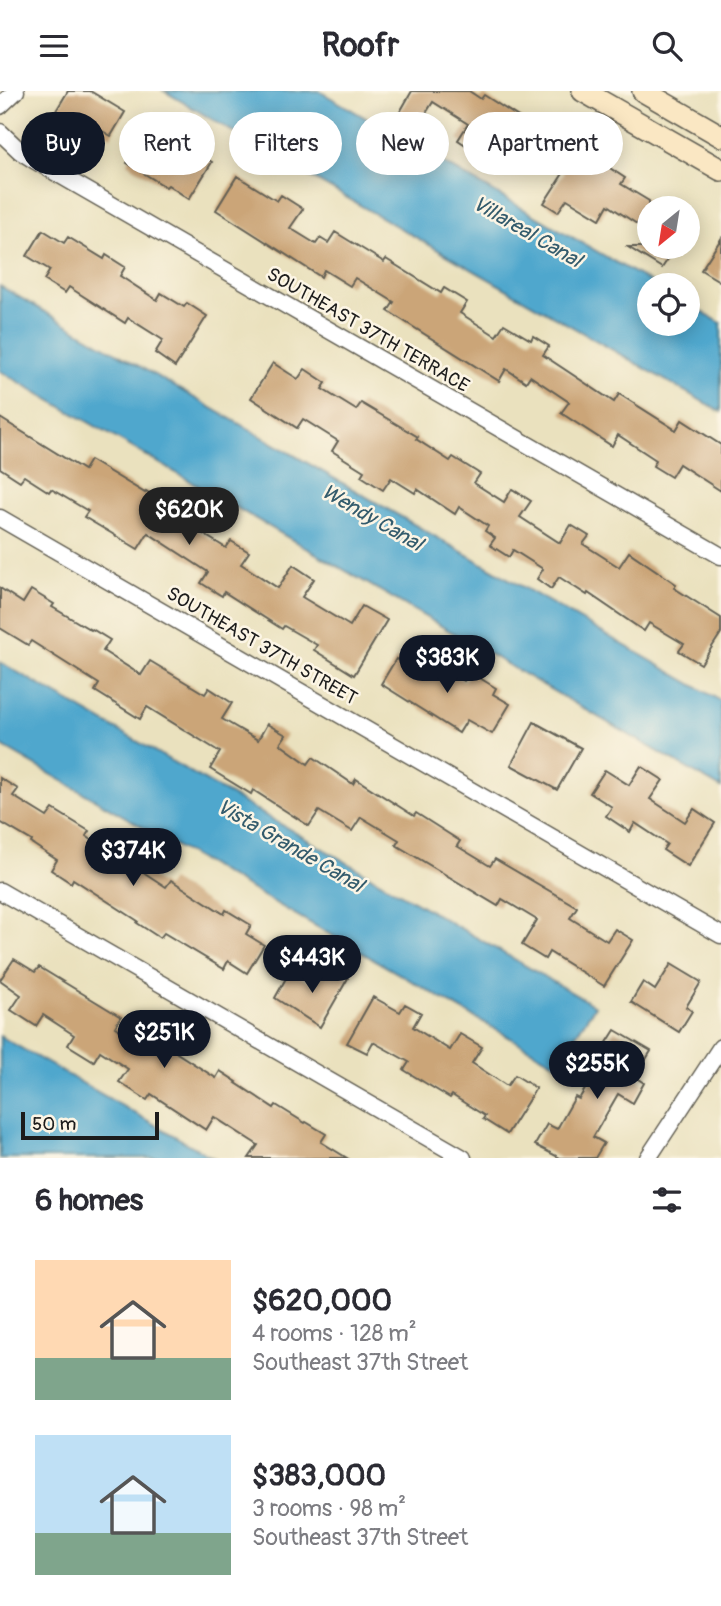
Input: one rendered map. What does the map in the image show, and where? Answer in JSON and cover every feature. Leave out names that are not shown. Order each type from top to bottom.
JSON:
[{"type":"street","points":[[0,106],[16,91]]},
{"type":"street","points":[[583,91],[721,170]]},
{"type":"street","points":[[643,91],[721,136]]},
{"type":"street","name":"SOUTHEAST 37TH TERRACE","points":[[0,132],[34,160],[721,556]]},
{"type":"street","name":"SOUTHEAST 37TH STREET","points":[[0,519],[721,935]]},
{"type":"street","points":[[0,891],[463,1158]]},
{"type":"street","points":[[648,1158],[721,1047]]},
{"type":"water","name":"Villareal Canal","points":[[164,91],[319,91],[356,112],[356,175],[449,175],[449,166],[637,275],[637,336],[700,336],[700,311],[721,323],[721,412],[307,175],[342,175],[342,112],[229,112],[229,129],[215,121],[215,112],[199,112]]},
{"type":"water","name":"Wendy Canal","points":[[0,286],[721,701],[721,788],[0,371]]},
{"type":"water","name":"Vista Grande Canal","points":[[0,662],[595,1006],[556,1064],[0,745]]},
{"type":"water","points":[[0,1036],[213,1158],[0,1158]]},
{"type":"building","points":[[68,91],[90,91],[125,112],[119,112],[119,122],[111,136],[105,133],[105,112],[55,112]]},
{"type":"building","points":[[412,91],[469,91],[481,99],[484,95],[510,112],[463,112],[463,121],[433,102],[427,112],[400,112]]},
{"type":"building","points":[[146,175],[204,175],[189,199],[168,185],[166,187]]},
{"type":"building","points":[[562,175],[620,175],[625,178],[621,184],[641,196],[637,196],[637,224],[608,205],[600,219],[567,199],[558,212],[544,203]]},
{"type":"building","points":[[237,176],[277,201],[281,195],[303,209],[290,228],[316,244],[320,238],[328,243],[335,232],[441,293],[444,288],[467,302],[460,313],[496,336],[504,324],[531,340],[533,336],[549,346],[543,355],[614,402],[619,394],[676,430],[682,420],[721,445],[721,491],[679,464],[671,477],[653,466],[656,460],[618,435],[612,446],[561,413],[569,402],[530,376],[526,382],[506,369],[499,381],[388,311],[394,302],[355,278],[350,286],[324,270],[321,277],[216,210]]},
{"type":"building","points":[[43,230],[64,243],[68,237],[104,259],[106,255],[125,267],[120,276],[157,300],[161,293],[184,307],[187,303],[207,316],[175,367],[155,353],[163,340],[128,318],[125,323],[69,287],[65,293],[44,280],[50,270],[27,256]]},
{"type":"building","points":[[721,239],[721,282],[701,270]]},
{"type":"building","points":[[647,259],[668,259],[662,268]]},
{"type":"building","points":[[273,363],[298,379],[305,369],[326,383],[322,389],[356,410],[361,403],[418,437],[416,439],[450,461],[453,457],[480,474],[474,483],[504,502],[512,489],[531,501],[520,517],[560,543],[571,525],[589,536],[583,544],[619,567],[629,552],[676,584],[674,588],[721,618],[721,633],[701,664],[679,651],[684,644],[649,623],[644,631],[559,577],[551,589],[537,579],[543,569],[513,550],[509,557],[490,545],[495,538],[485,531],[488,526],[459,507],[455,514],[417,489],[415,493],[391,478],[383,490],[361,476],[364,471],[332,451],[338,441],[303,419],[297,428],[251,398]]},
{"type":"building","points":[[0,418],[84,470],[90,460],[177,511],[184,499],[200,509],[190,526],[226,548],[231,541],[249,552],[241,564],[278,588],[293,565],[314,579],[302,597],[350,626],[362,606],[387,620],[354,675],[314,650],[317,645],[284,626],[282,629],[224,592],[222,596],[201,583],[208,572],[148,533],[138,549],[84,517],[88,511],[51,489],[49,492],[24,476],[20,481],[0,468]]},
{"type":"building","points":[[0,588],[23,603],[31,590],[54,604],[52,607],[110,640],[103,651],[141,675],[150,661],[205,694],[209,688],[232,703],[222,719],[258,740],[267,724],[286,735],[280,744],[308,764],[313,757],[353,784],[356,779],[460,841],[457,846],[490,866],[495,859],[577,907],[570,918],[607,941],[615,929],[633,940],[604,986],[549,952],[545,959],[522,945],[537,920],[502,899],[498,906],[396,845],[399,840],[361,817],[352,831],[319,811],[309,826],[253,790],[251,794],[210,769],[220,752],[147,707],[140,719],[95,691],[99,684],[31,641],[28,645],[0,628]]},
{"type":"building","points":[[412,658],[427,667],[431,660],[464,681],[470,672],[496,688],[493,694],[510,704],[492,734],[467,720],[459,733],[381,684],[396,659],[407,666]]},
{"type":"building","points":[[534,722],[581,748],[557,790],[511,765]]},
{"type":"building","points":[[641,766],[663,780],[650,799],[685,822],[694,809],[715,823],[688,866],[663,850],[667,844],[635,823],[630,832],[606,816],[612,807],[590,793],[605,770],[629,785]]},
{"type":"building","points":[[0,778],[18,789],[13,796],[47,817],[53,809],[89,831],[86,836],[96,843],[90,852],[121,872],[128,862],[166,887],[171,880],[224,914],[226,910],[251,925],[246,934],[264,945],[247,973],[228,961],[224,969],[164,933],[160,938],[73,879],[71,883],[51,870],[57,860],[0,822]]},
{"type":"building","points":[[14,959],[35,972],[39,967],[121,1017],[115,1027],[152,1051],[161,1037],[180,1049],[177,1053],[216,1078],[220,1071],[274,1108],[276,1105],[306,1122],[326,1134],[321,1142],[347,1158],[249,1158],[258,1145],[214,1117],[206,1130],[151,1094],[147,1100],[119,1082],[128,1069],[100,1051],[94,1061],[68,1045],[74,1035],[43,1015],[36,1026],[11,1010],[21,995],[0,980]]},
{"type":"building","points":[[671,964],[701,982],[686,1007],[692,1011],[679,1032],[631,1002],[643,982],[655,990]]},
{"type":"building","points":[[327,966],[348,978],[320,1027],[275,998],[290,971],[315,986]]},
{"type":"building","points":[[373,997],[400,1012],[405,1004],[421,1013],[413,1027],[450,1050],[460,1034],[482,1047],[472,1063],[507,1086],[515,1075],[536,1088],[507,1134],[452,1095],[450,1098],[404,1070],[409,1062],[373,1042],[367,1053],[347,1043]]},
{"type":"building","points":[[615,1030],[651,1051],[635,1077],[644,1083],[633,1103],[618,1094],[593,1137],[604,1143],[595,1158],[560,1158],[535,1145],[547,1124],[557,1129],[575,1097],[579,1099],[606,1055],[601,1052]]}]
